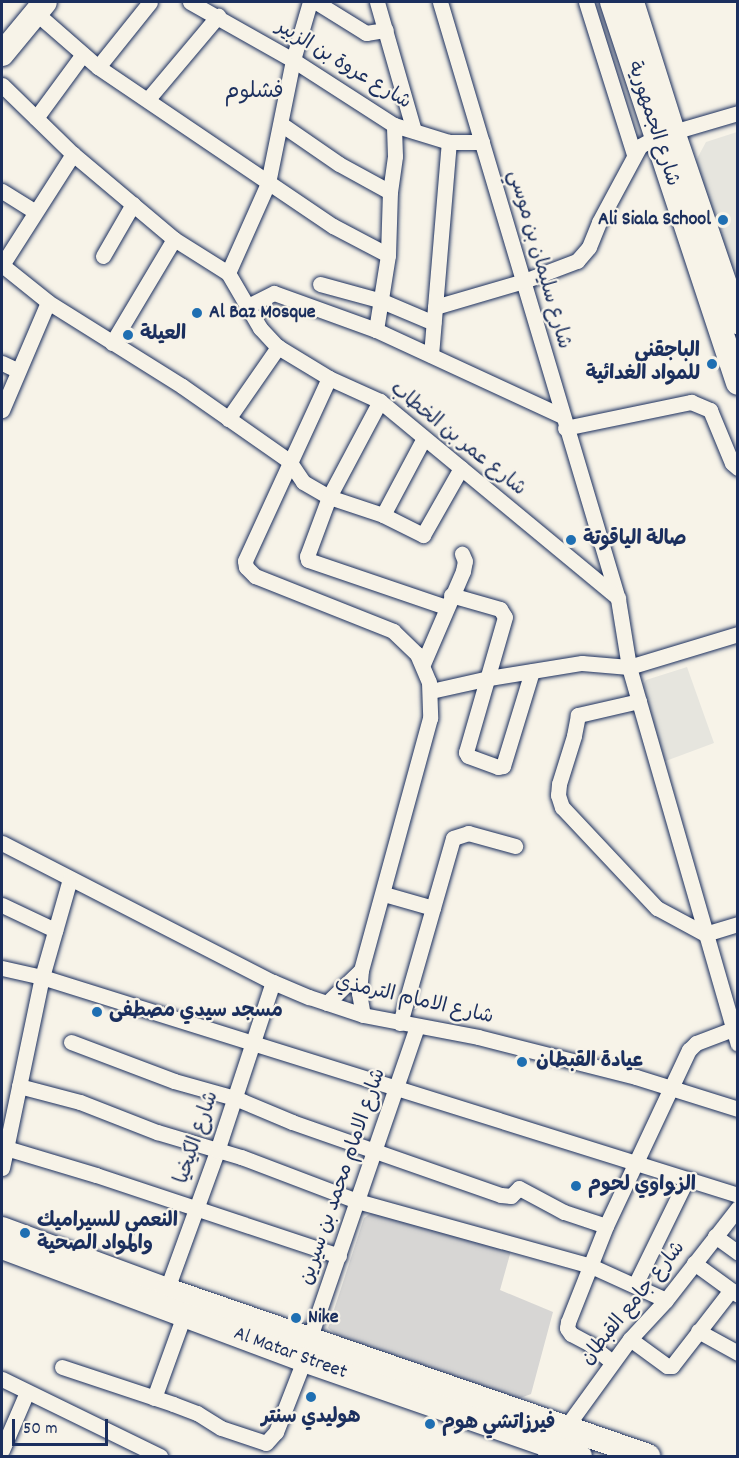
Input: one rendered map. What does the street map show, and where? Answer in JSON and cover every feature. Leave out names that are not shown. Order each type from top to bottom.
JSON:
[{"type":"main road","name":"شارع الجمهورية","points":[[612,2],[738,322]]},
{"type":"main road","name":"شارع الجمهورية","points":[[632,2],[664,134],[738,383]]},
{"type":"main road","points":[[2,32],[36,5]]},
{"type":"main road","points":[[2,54],[36,5]]},
{"type":"main road","name":"Al Matar Street","points":[[2,1236],[164,1298],[184,1315],[307,1350],[548,1452],[580,1456]]},
{"type":"main road","points":[[164,1298],[307,1350],[566,1427],[648,1456]]},
{"type":"street","points":[[98,67],[150,2]]},
{"type":"street","name":"شارع عروة بن الزبير","points":[[190,2],[213,10],[394,125],[449,142],[482,142]]},
{"type":"street","points":[[228,273],[268,183],[293,60],[310,2]]},
{"type":"street","points":[[316,2],[366,33],[386,30]]},
{"type":"street","points":[[378,2],[414,131]]},
{"type":"street","name":"شارع سليمان بن موسي","points":[[440,2],[524,281],[563,422],[618,599],[629,667],[705,934],[735,1027],[738,1044]]},
{"type":"street","points":[[586,2],[634,154]]},
{"type":"street","points":[[36,5],[98,67],[333,226],[388,255]]},
{"type":"street","points":[[148,99],[213,10]]},
{"type":"street","points":[[36,118],[84,54]]},
{"type":"street","name":"شارع عمر بن الخطاب","points":[[2,85],[74,154],[174,239],[228,273],[260,328],[278,347],[329,378],[380,401],[618,599]]},
{"type":"street","points":[[320,284],[435,315],[577,261],[586,253],[634,154],[647,140],[738,112]]},
{"type":"street","points":[[281,124],[339,165],[390,192]]},
{"type":"street","points":[[376,330],[388,255],[390,192],[395,156],[394,125]]},
{"type":"street","points":[[431,355],[449,142]]},
{"type":"street","points":[[74,154],[34,211],[2,265],[48,302],[289,461],[303,482],[329,497],[348,501],[423,535],[460,468]]},
{"type":"street","points":[[2,191],[34,211]]},
{"type":"street","points":[[103,256],[133,204]]},
{"type":"street","points":[[112,343],[174,239]]},
{"type":"street","points":[[248,306],[273,293],[376,330],[431,355],[563,422],[691,402],[710,410],[732,463],[738,468]]},
{"type":"street","points":[[2,410],[17,370],[48,302]]},
{"type":"street","points":[[228,419],[278,347]]},
{"type":"street","points":[[2,363],[17,370]]},
{"type":"street","points":[[329,378],[247,555],[246,567],[255,576],[383,625],[402,637],[423,664],[431,691],[430,718],[384,894],[361,970],[360,993],[363,1015]]},
{"type":"street","points":[[380,401],[329,497],[306,552],[308,560],[448,601],[500,609],[505,621],[466,753],[469,757],[500,768],[504,764],[532,671]]},
{"type":"street","points":[[382,515],[424,438]]},
{"type":"street","points":[[423,664],[464,566],[462,554]]},
{"type":"street","points":[[431,691],[489,678],[582,663],[629,667],[738,634]]},
{"type":"street","points":[[639,701],[578,715],[558,795],[562,807],[648,901],[705,934],[738,924]]},
{"type":"street","points":[[400,1023],[452,841],[457,835],[468,833],[515,846]]},
{"type":"street","name":"شارع الامام الترمذي","points":[[2,843],[273,982],[327,1003],[363,1015],[489,1040],[636,1077],[738,1109]]},
{"type":"street","points":[[2,1168],[42,977],[70,879]]},
{"type":"street","points":[[384,894],[433,908]]},
{"type":"street","points":[[2,904],[55,930]]},
{"type":"street","points":[[2,968],[42,977],[252,1045],[738,1195]]},
{"type":"street","points":[[327,1003],[361,970]]},
{"type":"street","name":"شارع الكيخيا","points":[[164,1298],[217,1151],[273,982]]},
{"type":"street","name":"شارع الامام محمد بن سيرين","points":[[154,1398],[197,1413],[241,1435],[266,1443],[276,1432],[307,1350],[417,1027]]},
{"type":"street","points":[[612,1362],[568,1330],[568,1322],[606,1227],[669,1088],[692,1046],[735,1027]]},
{"type":"street","points":[[71,1042],[193,1088],[235,1098],[292,1122],[501,1195],[511,1196],[519,1188],[564,1212],[606,1227]]},
{"type":"street","points":[[19,1086],[80,1102],[157,1132],[241,1157],[357,1201],[591,1266],[666,1300]]},
{"type":"street","points":[[6,1148],[339,1256]]},
{"type":"street","points":[[635,1285],[687,1179]]},
{"type":"street","name":"شارع جامع القبطان","points":[[548,1452],[612,1362],[666,1300],[738,1208]]},
{"type":"street","points":[[714,1236],[738,1253]]},
{"type":"street","points":[[630,1339],[667,1366],[672,1366],[698,1331],[734,1292],[694,1263]]},
{"type":"street","points":[[62,1367],[154,1398],[184,1315]]},
{"type":"street","points":[[698,1331],[738,1353]]},
{"type":"street","points":[[2,1379],[126,1442],[160,1456]]},
{"type":"street","points":[[2,1450],[27,1392]]},
{"type":"street","points":[[120,1456],[126,1442]]},
{"type":"shaded area","name":"Ali Siala School","points":[[737,132],[737,277],[727,273],[692,168],[706,142]]},
{"type":"shaded area","points":[[687,667],[714,743],[655,765],[634,702],[646,680]]},
{"type":"shaded area","points":[[380,1207],[512,1247],[500,1290],[553,1312],[531,1394],[515,1400],[338,1336],[328,1328],[364,1218]]},
{"type":"place","name":"Ali Siala School","points":[[723,220]]},
{"type":"place","name":"Al Baz Mosque","points":[[197,313]]},
{"type":"place","name":"العيلة","points":[[128,335]]},
{"type":"place","name":"الباجقني للمواد الغدائية","points":[[712,364]]},
{"type":"place","name":"صالة الياقوتة","points":[[571,540]]},
{"type":"place","name":"مسجد سيدي مصطفى","points":[[97,1012]]},
{"type":"place","name":"عيادة القبطان","points":[[522,1062]]},
{"type":"place","name":"الزواوي لحوم","points":[[576,1186]]},
{"type":"place","name":"النعمي للسيراميك والمواد الصحية","points":[[25,1233]]},
{"type":"place","name":"Nike","points":[[296,1318]]},
{"type":"place","name":"هوليدي سنتر","points":[[311,1397]]},
{"type":"place","name":"فيرزاتشي هوم","points":[[430,1424]]},
{"type":"district","name":"فشلوم","points":[[254,93]]}]
